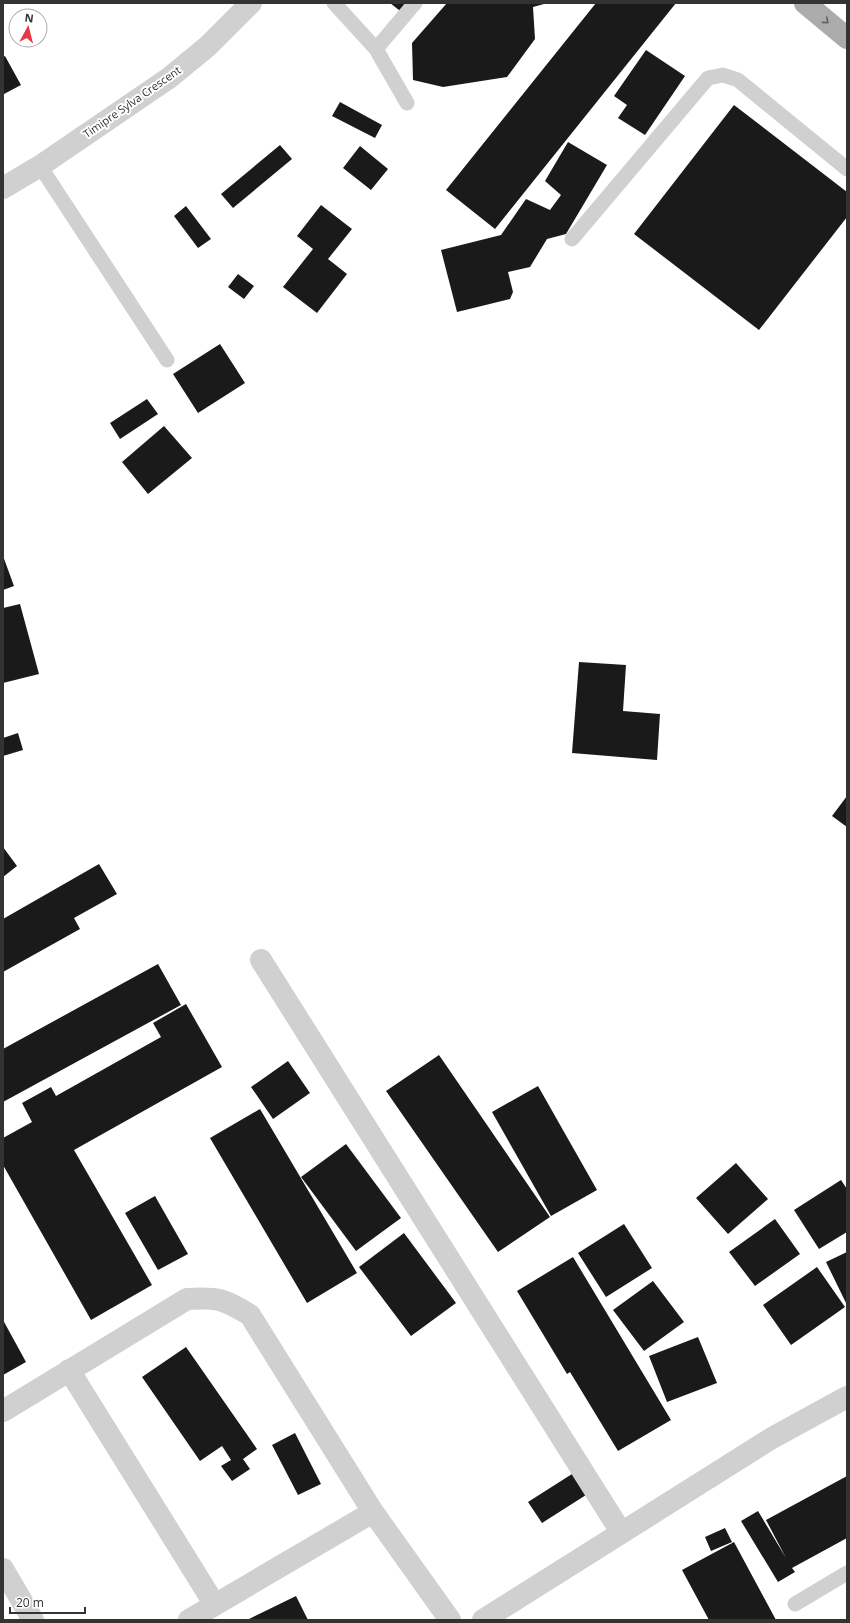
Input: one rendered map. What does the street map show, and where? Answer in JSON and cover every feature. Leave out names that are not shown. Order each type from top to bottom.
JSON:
[{"type":"main road","points":[[805,3],[847,38]]},
{"type":"street","name":"Timipre Sylva Crescent","points":[[3,188],[40,166],[169,78],[208,46],[251,3]]},
{"type":"street","points":[[261,960],[621,1532]]},
{"type":"street","points":[[3,1411],[186,1299],[211,1297],[230,1303],[250,1315],[373,1512],[450,1620]]},
{"type":"street","points":[[69,1370],[215,1605]]},
{"type":"street","points":[[483,1620],[772,1438],[847,1397]]},
{"type":"street","points":[[189,1620],[373,1512]]},
{"type":"street","points":[[3,1569],[33,1620]]},
{"type":"lane","points":[[334,3],[376,49],[407,103]]},
{"type":"lane","points":[[376,49],[415,3]]},
{"type":"lane","points":[[572,239],[708,78],[723,75],[738,80],[847,169]]},
{"type":"lane","points":[[40,166],[167,360]]},
{"type":"lane","points":[[795,1604],[847,1573]]},
{"type":"building","points":[[390,3],[413,3],[404,14]]},
{"type":"building","points":[[447,3],[544,4],[533,7],[535,39],[507,77],[443,87],[413,80],[412,43]]},
{"type":"building","points":[[596,3],[676,3],[495,229],[446,190]]},
{"type":"building","points":[[646,50],[685,76],[645,135],[618,118],[627,105],[614,96]]},
{"type":"building","points":[[5,56],[21,85],[4,94],[3,57]]},
{"type":"building","points":[[340,102],[382,125],[375,138],[332,116]]},
{"type":"building","points":[[734,105],[847,192],[847,217],[759,330],[634,234]]},
{"type":"building","points":[[568,142],[607,165],[566,234],[547,239],[530,267],[508,272],[513,292],[510,299],[457,312],[441,250],[501,235],[526,199],[550,210],[561,195],[545,181]]},
{"type":"building","points":[[280,145],[292,159],[233,208],[221,194]]},
{"type":"building","points":[[360,146],[388,169],[371,190],[343,168]]},
{"type":"building","points":[[321,205],[352,229],[328,259],[347,274],[317,313],[283,287],[313,249],[297,236]]},
{"type":"building","points":[[186,206],[211,239],[198,248],[174,216]]},
{"type":"building","points":[[238,274],[254,286],[244,299],[228,287]]},
{"type":"building","points":[[220,344],[245,383],[198,413],[173,374]]},
{"type":"building","points":[[147,399],[158,414],[120,439],[110,423]]},
{"type":"building","points":[[164,426],[192,458],[148,494],[122,462]]},
{"type":"building","points":[[3,556],[14,586],[3,590]]},
{"type":"building","points":[[20,604],[39,674],[3,683],[3,608]]},
{"type":"building","points":[[579,662],[626,665],[623,711],[660,714],[657,760],[572,753]]},
{"type":"building","points":[[18,733],[23,750],[3,756],[3,738]]},
{"type":"building","points":[[847,796],[847,827],[832,816]]},
{"type":"building","points":[[3,847],[17,866],[3,877]]},
{"type":"building","points":[[99,864],[117,894],[74,918],[80,929],[3,972],[3,919]]},
{"type":"building","points":[[158,964],[181,1005],[3,1102],[3,1049]]},
{"type":"building","points":[[186,1004],[222,1067],[74,1150],[152,1285],[91,1320],[3,1165],[3,1138],[32,1122],[22,1103],[51,1087],[56,1096],[161,1037],[153,1023]]},
{"type":"building","points":[[439,1055],[550,1217],[498,1252],[386,1091]]},
{"type":"building","points":[[288,1061],[310,1093],[273,1119],[251,1087]]},
{"type":"building","points":[[538,1086],[597,1190],[551,1216],[492,1112]]},
{"type":"building","points":[[260,1109],[357,1273],[307,1303],[210,1138]]},
{"type":"building","points":[[346,1144],[401,1218],[356,1251],[301,1177]]},
{"type":"building","points":[[736,1163],[768,1199],[728,1234],[696,1198]]},
{"type":"building","points":[[841,1180],[847,1189],[847,1232],[819,1249],[794,1210]]},
{"type":"building","points":[[155,1196],[188,1254],[158,1270],[125,1213]]},
{"type":"building","points":[[775,1219],[800,1254],[755,1286],[729,1252]]},
{"type":"building","points":[[624,1224],[652,1268],[606,1297],[578,1253]]},
{"type":"building","points":[[404,1233],[456,1303],[411,1336],[359,1267]]},
{"type":"building","points":[[847,1252],[847,1305],[826,1262]]},
{"type":"building","points":[[573,1257],[671,1420],[618,1451],[570,1372],[567,1374],[517,1291]]},
{"type":"building","points":[[817,1267],[845,1307],[791,1345],[763,1305]]},
{"type":"building","points":[[653,1281],[684,1322],[644,1351],[613,1310]]},
{"type":"building","points":[[3,1320],[26,1362],[3,1375]]},
{"type":"building","points":[[698,1337],[717,1383],[667,1402],[649,1356]]},
{"type":"building","points":[[186,1347],[257,1449],[243,1459],[250,1469],[232,1481],[221,1466],[231,1460],[222,1446],[200,1461],[142,1377]]},
{"type":"building","points":[[295,1433],[321,1484],[298,1495],[272,1445]]},
{"type":"building","points":[[572,1474],[586,1495],[542,1523],[528,1502]]},
{"type":"building","points":[[847,1476],[847,1538],[792,1568],[795,1572],[778,1582],[741,1521],[758,1511],[786,1558],[766,1520]]},
{"type":"building","points":[[725,1528],[732,1542],[711,1551],[705,1537]]},
{"type":"building","points":[[734,1542],[776,1620],[709,1620],[682,1570]]},
{"type":"building","points":[[296,1596],[308,1620],[247,1620]]}]
